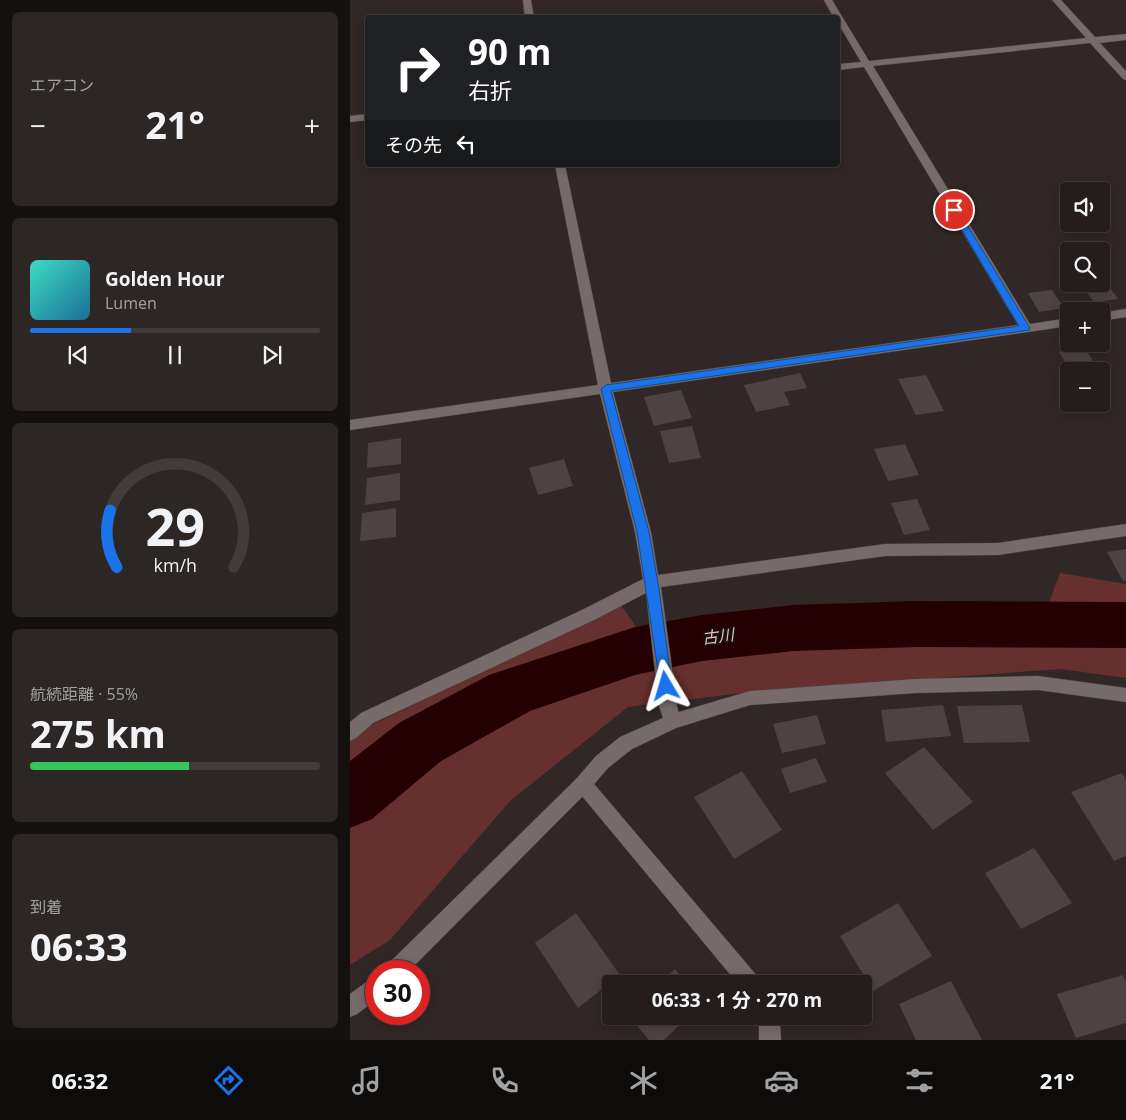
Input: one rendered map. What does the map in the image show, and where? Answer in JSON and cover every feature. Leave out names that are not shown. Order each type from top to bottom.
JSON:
[{"type":"street","points":[[527,0],[530,15]]},
{"type":"street","points":[[828,0],[837,15]]},
{"type":"street","points":[[1056,0],[1126,77]]},
{"type":"street","points":[[840,20],[1026,328]]},
{"type":"street","points":[[840,67],[1126,37]]},
{"type":"street","points":[[350,119],[365,117]]},
{"type":"street","points":[[560,167],[606,389],[643,532],[652,582],[670,714]]},
{"type":"street","points":[[1110,316],[1126,313]]},
{"type":"street","points":[[350,425],[1060,323]]},
{"type":"street","points":[[350,733],[367,718],[588,615],[652,582],[885,550],[998,548],[1126,530]]},
{"type":"street","points":[[406,960],[583,784],[602,762],[626,743],[670,714],[750,698],[915,686],[1038,683],[1126,695]]},
{"type":"street","points":[[583,784],[743,975]]},
{"type":"street","points":[[350,1007],[365,996]]},
{"type":"street","points":[[770,1025],[770,1040]]},
{"type":"shaded area","points":[[1060,573],[1126,584],[1126,678],[1061,669],[759,691],[628,707],[510,801],[390,940],[350,965],[350,738],[359,731],[620,604],[643,636],[695,628],[1047,608]]},
{"type":"building","points":[[1110,288],[1118,299],[1094,302],[1087,292],[1110,292]]},
{"type":"building","points":[[1052,290],[1060,302],[1060,309],[1039,312],[1028,293]]},
{"type":"building","points":[[1059,352],[1087,352],[1094,362],[1065,362]]},
{"type":"building","points":[[800,373],[807,388],[784,392],[790,405],[756,412],[744,385]]},
{"type":"building","points":[[926,375],[944,411],[916,415],[898,379]]},
{"type":"building","points":[[681,390],[692,418],[654,426],[644,397]]},
{"type":"building","points":[[692,426],[701,458],[669,463],[660,431]]},
{"type":"building","points":[[401,438],[401,464],[367,468],[368,443]]},
{"type":"building","points":[[905,444],[919,475],[888,481],[874,449]]},
{"type":"building","points":[[564,459],[573,486],[538,495],[529,468]]},
{"type":"building","points":[[400,473],[400,500],[365,505],[367,478]]},
{"type":"building","points":[[917,499],[930,530],[904,535],[891,503]]},
{"type":"building","points":[[396,508],[396,537],[360,541],[362,513]]},
{"type":"building","points":[[1126,549],[1126,580],[1123,581],[1107,552]]},
{"type":"building","points":[[943,705],[951,736],[886,742],[881,710]]},
{"type":"building","points":[[1022,705],[1030,742],[964,743],[957,706]]},
{"type":"building","points":[[817,715],[826,744],[782,753],[773,724]]},
{"type":"building","points":[[924,747],[973,802],[933,830],[885,773]]},
{"type":"building","points":[[816,758],[827,782],[790,793],[781,769]]},
{"type":"building","points":[[742,771],[782,830],[734,859],[694,797]]},
{"type":"building","points":[[1122,773],[1126,780],[1126,856],[1114,861],[1071,792]]},
{"type":"building","points":[[1034,848],[1072,903],[1021,929],[985,873]]},
{"type":"building","points":[[898,903],[932,956],[873,991],[872,975],[863,975],[840,936]]},
{"type":"building","points":[[576,913],[620,975],[602,975],[602,989],[578,1008],[535,943]]},
{"type":"building","points":[[675,969],[680,975],[669,975]]},
{"type":"building","points":[[1123,975],[1126,981],[1126,1023],[1076,1038],[1057,994]]},
{"type":"building","points":[[951,981],[982,1040],[916,1040],[899,1004]]},
{"type":"building","points":[[636,1025],[680,1025],[664,1040],[649,1040]]},
{"type":"waterway","name":"古川","points":[[350,799],[420,742],[510,693],[635,651],[702,638],[793,628],[917,624],[1126,625]]},
{"type":"route","points":[[666,686],[643,532],[606,389],[1026,328],[954,210]]}]
